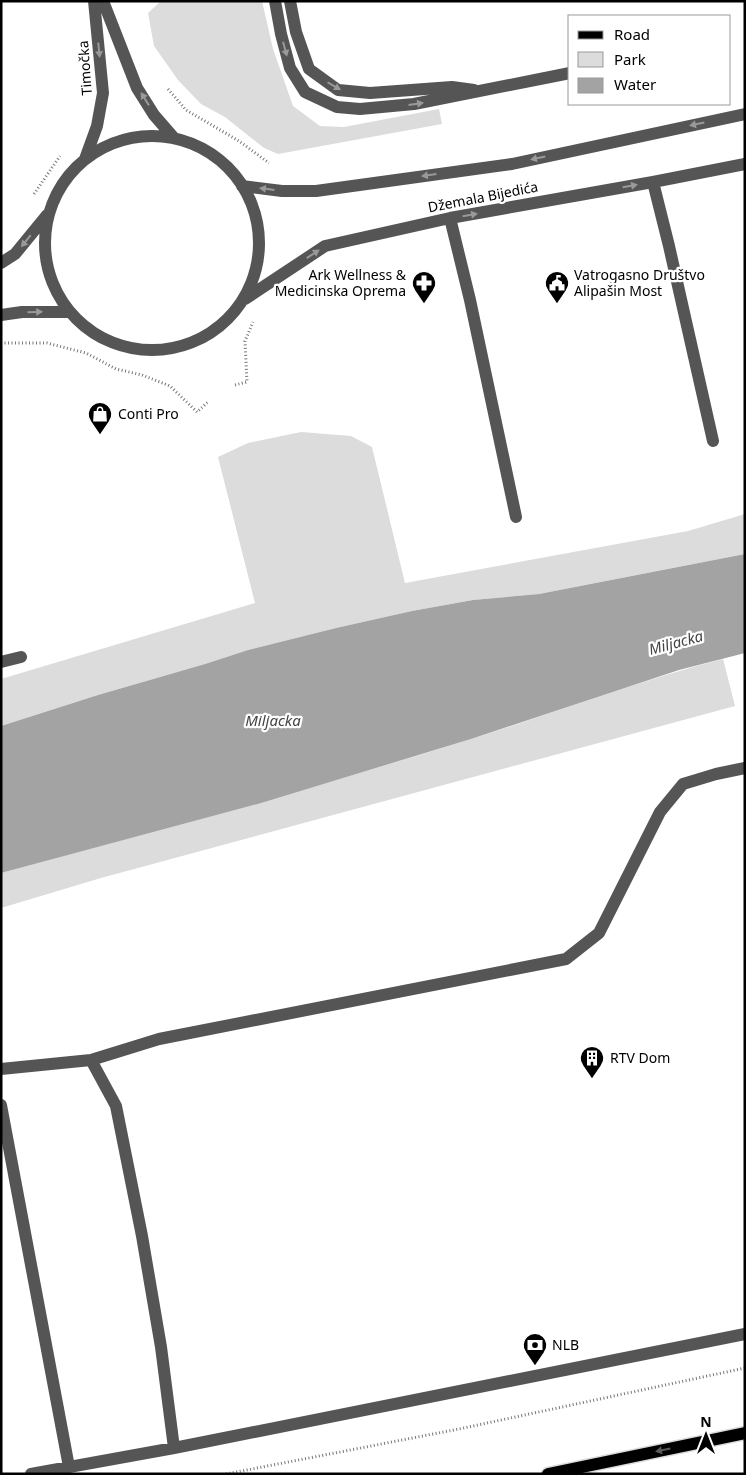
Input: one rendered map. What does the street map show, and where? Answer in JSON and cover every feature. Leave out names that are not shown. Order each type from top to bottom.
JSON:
[{"type":"main road","points":[[548,1474],[745,1433]]},
{"type":"street","name":"Timočka","points":[[85,159],[97,126],[103,94],[94,1]]},
{"type":"street","points":[[103,1],[138,88],[154,114],[174,138]]},
{"type":"street","points":[[275,1],[290,68],[305,92],[337,107],[360,109],[414,104],[568,73]]},
{"type":"street","points":[[290,1],[296,32],[310,69],[338,90],[370,94],[452,87],[479,91]]},
{"type":"street","name":"Džemala Bijedića","points":[[242,186],[282,191],[316,191],[512,164],[745,114]]},
{"type":"street","name":"Džemala Bijedića","points":[[1,262],[15,254],[47,215],[62,184],[85,159],[112,144],[142,137],[174,138],[200,148],[224,164],[242,186],[257,222],[259,242],[257,263],[252,282],[243,300],[232,314],[213,331],[192,343],[159,350],[125,348],[94,334],[68,312],[51,282],[44,249],[47,215]]},
{"type":"street","name":"Džemala Bijedića","points":[[243,300],[325,246],[450,218],[745,164]]},
{"type":"street","points":[[653,182],[713,442]]},
{"type":"street","points":[[450,218],[470,300],[516,517]]},
{"type":"street","points":[[1,315],[22,312],[68,312]]},
{"type":"street","points":[[1,662],[21,657]]},
{"type":"street","points":[[1,1069],[90,1060],[159,1039],[566,959],[599,933],[660,812],[683,784],[745,768]]},
{"type":"street","points":[[90,1060],[116,1106],[142,1236],[174,1448]]},
{"type":"street","points":[[1,1105],[69,1467]]},
{"type":"street","points":[[31,1474],[174,1448],[745,1334]]},
{"type":"path","points":[[138,88],[159,78],[186,110],[239,141],[274,166]]},
{"type":"path","points":[[31,199],[61,154]]},
{"type":"path","points":[[235,385],[246,382],[245,341],[259,316]]},
{"type":"path","points":[[1,342],[46,342],[86,353],[116,369],[142,375],[170,386],[197,412],[210,400]]},
{"type":"path","points":[[226,1474],[459,1429],[745,1368]]},
{"type":"green space","points":[[161,1],[262,1],[273,49],[293,106],[320,126],[344,127],[439,109],[442,124],[278,154],[264,148],[225,117],[201,104],[178,80],[154,46],[148,13]]},
{"type":"green space","points":[[301,432],[351,436],[372,447],[405,583],[688,531],[745,514],[745,554],[539,594],[473,600],[412,611],[336,628],[248,650],[1,726],[1,679],[255,603],[218,457],[248,443]]},
{"type":"green space","points":[[723,659],[735,706],[101,878],[1,908],[1,873],[354,775],[659,677]]},
{"type":"water","name":"Miljacka","points":[[745,554],[745,653],[679,670],[471,739],[261,803],[1,873],[1,726],[248,650],[336,628],[412,611],[473,600],[539,594]]},
{"type":"place","name":"Ark Wellness & Medicinska Oprema","points":[[424,304]]},
{"type":"place","name":"Vatrogasno Društvo Alipašin Most","points":[[557,304]]},
{"type":"place","name":"Conti Pro","points":[[100,435]]},
{"type":"place","name":"RTV Dom","points":[[592,1079]]},
{"type":"place","name":"NLB","points":[[535,1366]]}]
